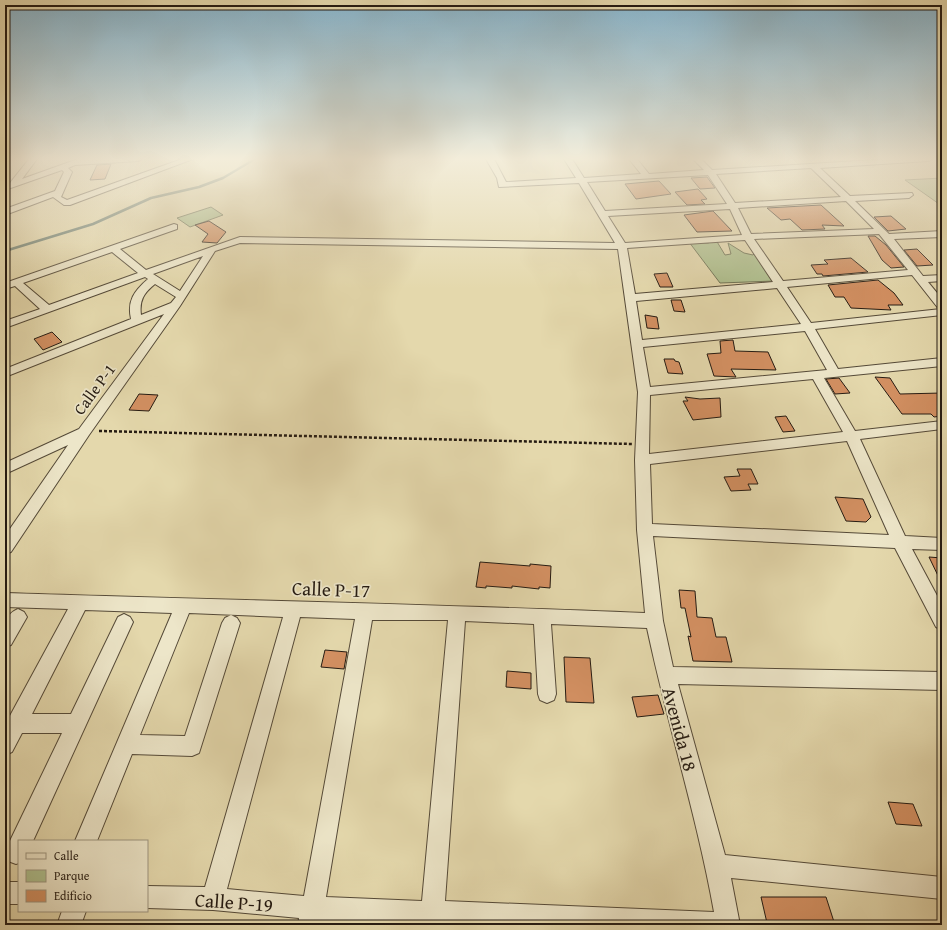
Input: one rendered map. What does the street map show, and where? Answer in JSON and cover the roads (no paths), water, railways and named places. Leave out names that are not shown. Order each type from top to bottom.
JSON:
[{"type":"street","points":[[5,212],[31,202]]},
{"type":"street","points":[[595,202],[622,246]]},
{"type":"street","points":[[731,202],[748,237],[807,325],[835,374]]},
{"type":"street","points":[[602,214],[793,202]]},
{"type":"street","points":[[852,202],[885,234],[942,306]]},
{"type":"street","points":[[5,286],[174,226]]},
{"type":"street","points":[[5,325],[150,276],[212,249],[240,240],[622,246],[748,237],[942,234]]},
{"type":"street","name":"Avenida 18","points":[[622,246],[644,392],[642,460],[646,530],[654,621],[666,675],[717,865],[728,924]]},
{"type":"street","points":[[5,372],[137,321],[178,301],[150,276],[113,248]]},
{"type":"street","name":"Calle P-1","points":[[5,548],[84,432],[178,301],[212,249]]},
{"type":"street","points":[[137,321],[134,307],[137,295],[150,276]]},
{"type":"street","points":[[629,298],[780,285],[918,276],[942,278]]},
{"type":"street","points":[[16,282],[48,310]]},
{"type":"street","points":[[636,344],[678,341],[807,325],[942,312]]},
{"type":"street","points":[[644,392],[817,376],[942,362]]},
{"type":"street","points":[[817,376],[851,436],[900,542],[942,622]]},
{"type":"street","points":[[642,460],[942,425]]},
{"type":"street","points":[[5,469],[84,432]]},
{"type":"street","points":[[646,530],[942,544]]},
{"type":"street","name":"Calle P-17","points":[[5,600],[654,621]]},
{"type":"street","points":[[5,745],[80,602]]},
{"type":"street","points":[[86,840],[184,605]]},
{"type":"street","points":[[213,899],[294,609]]},
{"type":"street","points":[[311,916],[365,612]]},
{"type":"street","points":[[433,912],[457,614]]},
{"type":"street","points":[[5,639],[18,617]]},
{"type":"street","points":[[542,618],[547,694]]},
{"type":"street","points":[[22,840],[75,724],[124,622]]},
{"type":"street","points":[[126,744],[192,746],[231,623]]},
{"type":"street","points":[[666,675],[942,681]]},
{"type":"street","points":[[17,723],[75,724]]},
{"type":"street","points":[[717,865],[942,888]]},
{"type":"street","points":[[5,893],[18,893]]},
{"type":"street","name":"Calle P-19","points":[[148,897],[213,899],[311,916],[433,912],[728,924]]},
{"type":"street","points":[[69,925],[74,912]]},
{"type":"waterway","points":[[5,251],[93,224],[141,202]]}]
